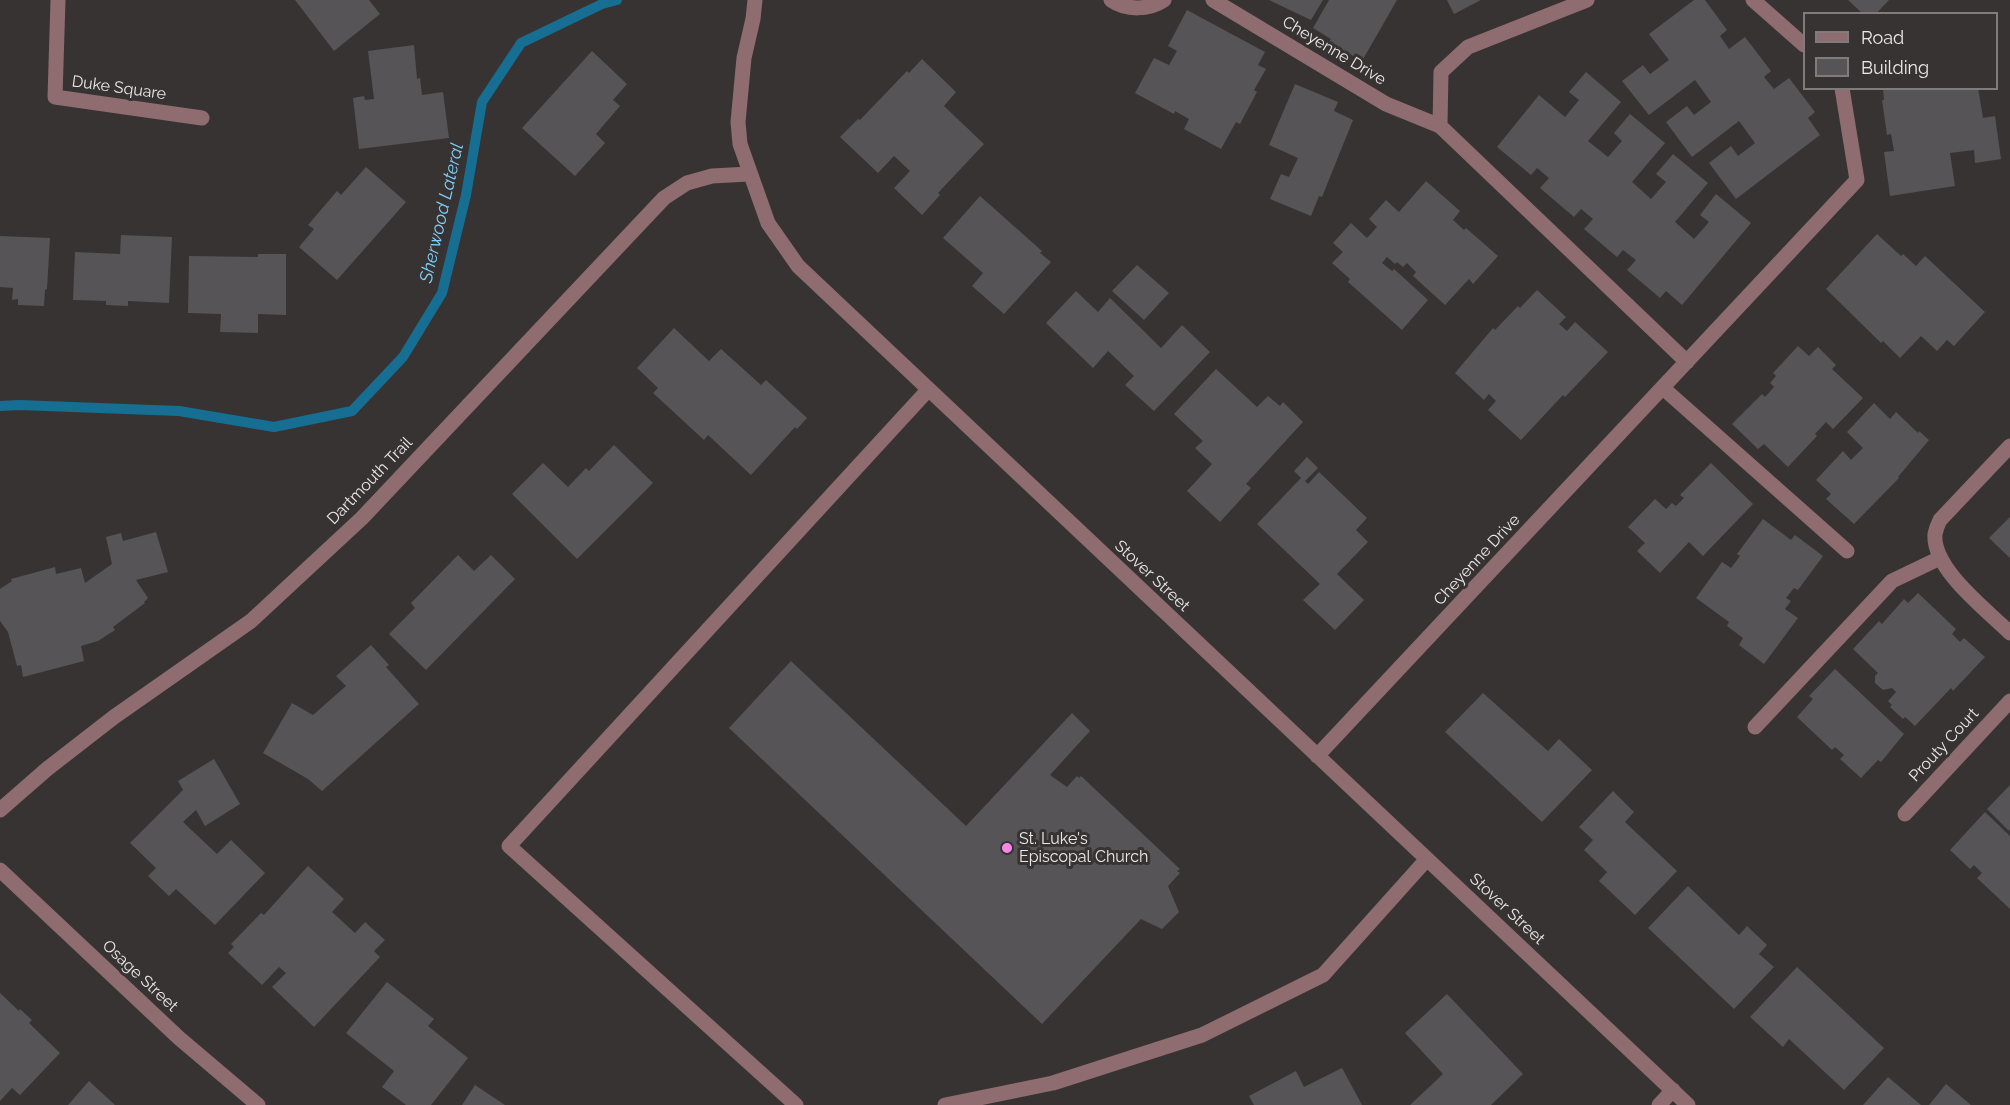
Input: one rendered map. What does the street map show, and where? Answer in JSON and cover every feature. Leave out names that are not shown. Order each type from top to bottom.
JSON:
[{"type":"street","name":"Duke Square","points":[[58,0],[55,97],[202,118]]},
{"type":"street","name":"Stover Street","points":[[755,0],[744,58],[738,122],[740,144],[768,223],[798,266],[1688,1105]]},
{"type":"street","points":[[1111,0],[1117,4],[1142,9],[1164,0]]},
{"type":"street","name":"Cheyenne Drive","points":[[1213,0],[1386,104],[1440,126],[1687,362]]},
{"type":"street","points":[[1440,126],[1441,72],[1468,47],[1587,0]]},
{"type":"street","points":[[1753,0],[1803,44]]},
{"type":"street","name":"Cheyenne Drive","points":[[1317,756],[1857,180],[1842,90]]},
{"type":"street","name":"Dartmouth Trail","points":[[0,810],[47,769],[106,724],[251,621],[362,518],[664,198],[687,183],[712,176],[749,174]]},
{"type":"street","points":[[1663,388],[1847,551]]},
{"type":"street","points":[[796,1105],[509,846],[928,390]]},
{"type":"street","points":[[2010,446],[1940,520],[1935,535],[1940,558],[1952,578],[2010,633]]},
{"type":"street","points":[[1755,727],[1892,581],[1940,558]]},
{"type":"street","name":"Prouty Court","points":[[1905,814],[2010,701]]},
{"type":"street","points":[[945,1105],[1053,1083],[1202,1035],[1323,975],[1427,859]]},
{"type":"street","name":"Osage Street","points":[[0,870],[179,1038],[258,1105]]},
{"type":"street","points":[[1659,1105],[1673,1090]]},
{"type":"building","points":[[295,0],[369,0],[380,14],[334,51]]},
{"type":"building","points":[[1269,0],[1323,0],[1311,20]]},
{"type":"building","points":[[1329,0],[1397,0],[1362,61],[1329,42],[1331,39],[1313,28]]},
{"type":"building","points":[[1447,0],[1481,0],[1454,14]]},
{"type":"building","points":[[1694,0],[1705,0],[1727,30],[1720,36],[1729,49],[1745,37],[1771,71],[1764,77],[1774,89],[1789,78],[1815,112],[1808,118],[1820,135],[1736,199],[1709,163],[1731,146],[1738,156],[1755,143],[1739,121],[1692,157],[1666,122],[1687,106],[1694,115],[1711,102],[1695,80],[1649,115],[1622,81],[1643,65],[1650,74],[1669,60],[1649,34]]},
{"type":"building","points":[[1848,0],[1889,0],[1878,12],[1861,12]]},
{"type":"building","points":[[1187,10],[1265,52],[1258,65],[1266,69],[1254,90],[1257,92],[1240,124],[1236,122],[1221,149],[1184,129],[1189,119],[1175,111],[1174,114],[1135,93],[1154,58],[1169,65],[1177,51],[1168,46]]},
{"type":"building","points":[[414,45],[417,79],[420,78],[422,95],[443,92],[449,138],[359,149],[353,98],[364,96],[365,100],[374,99],[368,51]]},
{"type":"building","points":[[592,51],[627,84],[613,100],[620,106],[596,134],[605,143],[575,176],[522,128]]},
{"type":"building","points":[[922,59],[956,92],[944,106],[984,144],[938,193],[940,195],[922,215],[894,188],[910,171],[894,156],[878,173],[840,137]]},
{"type":"building","points":[[1586,72],[1621,102],[1588,141],[1608,157],[1622,141],[1614,133],[1630,114],[1665,143],[1632,182],[1651,199],[1666,182],[1656,174],[1673,154],[1708,183],[1675,222],[1694,239],[1709,222],[1700,215],[1716,194],[1751,223],[1682,305],[1666,291],[1660,298],[1627,270],[1636,260],[1623,250],[1617,257],[1584,229],[1593,219],[1581,209],[1574,217],[1540,188],[1549,178],[1537,168],[1531,175],[1497,147],[1539,95],[1565,117],[1579,100],[1569,92]]},
{"type":"building","points":[[1295,84],[1338,102],[1334,111],[1353,120],[1322,197],[1319,196],[1311,216],[1270,199],[1281,174],[1289,177],[1298,158],[1269,145]]},
{"type":"building","points":[[1883,90],[1978,90],[1983,118],[1995,116],[2001,159],[1975,163],[1974,150],[1950,153],[1955,186],[1890,196],[1884,152],[1894,151],[1891,134],[1887,135],[1882,100],[1884,100]]},
{"type":"building","points":[[366,167],[406,202],[337,280],[299,247],[314,229],[308,225],[337,191],[341,195]]},
{"type":"building","points":[[1426,181],[1460,211],[1453,220],[1464,230],[1466,228],[1498,256],[1473,284],[1469,279],[1445,305],[1413,276],[1416,272],[1407,263],[1403,267],[1387,257],[1382,263],[1392,271],[1394,269],[1428,300],[1402,330],[1348,282],[1350,279],[1332,263],[1343,252],[1333,243],[1351,223],[1367,238],[1377,227],[1369,219],[1386,200],[1399,212]]},
{"type":"building","points":[[980,196],[1042,251],[1040,253],[1051,262],[1004,314],[972,286],[983,273],[943,238]]},
{"type":"building","points":[[1877,234],[1916,266],[1925,256],[1985,312],[1954,346],[1947,340],[1937,351],[1921,336],[1900,358],[1883,341],[1881,343],[1826,289]]},
{"type":"building","points":[[121,235],[172,237],[169,303],[128,301],[128,306],[106,305],[106,301],[73,300],[75,252],[120,254]]},
{"type":"building","points":[[0,236],[50,238],[44,306],[18,305],[18,299],[12,300],[13,288],[0,287]]},
{"type":"building","points":[[258,254],[286,254],[286,315],[258,314],[258,333],[220,332],[221,314],[188,313],[189,256],[258,257]]},
{"type":"building","points":[[1137,265],[1169,293],[1144,320],[1112,291]]},
{"type":"building","points":[[1537,290],[1566,317],[1559,324],[1567,331],[1575,322],[1608,352],[1521,440],[1488,410],[1496,401],[1489,394],[1484,400],[1455,373],[1493,328],[1495,330]]},
{"type":"building","points":[[1076,291],[1098,312],[1110,298],[1161,348],[1182,325],[1210,352],[1154,411],[1125,385],[1134,376],[1108,351],[1093,368],[1046,323]]},
{"type":"building","points":[[674,328],[709,361],[721,349],[761,385],[766,380],[807,418],[797,429],[795,427],[751,475],[708,435],[704,440],[653,393],[658,388],[637,368]]},
{"type":"building","points":[[1798,346],[1809,356],[1818,347],[1836,365],[1832,369],[1863,398],[1833,429],[1826,422],[1815,434],[1817,436],[1788,467],[1764,444],[1758,449],[1732,424],[1762,394],[1765,397],[1774,387],[1770,383],[1776,376],[1773,373]]},
{"type":"building","points":[[1216,369],[1257,407],[1268,396],[1280,406],[1283,402],[1303,422],[1246,484],[1251,488],[1220,522],[1187,491],[1212,464],[1195,448],[1203,441],[1174,414]]},
{"type":"building","points":[[1874,403],[1890,419],[1896,412],[1929,440],[1899,478],[1854,524],[1826,499],[1831,494],[1816,480],[1843,451],[1851,460],[1863,448],[1847,432]]},
{"type":"building","points":[[614,445],[653,483],[577,559],[512,494],[543,463],[568,487],[586,468],[589,471]]},
{"type":"building","points":[[1307,457],[1318,468],[1305,481],[1308,484],[1319,472],[1367,518],[1356,530],[1368,542],[1337,574],[1364,600],[1335,630],[1303,600],[1320,584],[1257,524],[1301,478],[1294,471]]},
{"type":"building","points":[[1711,463],[1753,504],[1703,556],[1689,542],[1660,573],[1637,551],[1645,543],[1628,527],[1655,499],[1666,509],[1672,503],[1676,506],[1684,498],[1680,495]]},
{"type":"building","points":[[2010,517],[2010,558],[1989,538]]},
{"type":"building","points":[[1763,519],[1791,540],[1795,535],[1823,556],[1798,590],[1794,588],[1786,598],[1791,601],[1785,609],[1798,618],[1764,664],[1739,645],[1743,638],[1727,626],[1729,622],[1696,598],[1722,562],[1731,568],[1740,556],[1737,554]]},
{"type":"building","points":[[156,532],[168,572],[136,580],[148,598],[145,603],[113,627],[115,630],[98,641],[81,646],[84,661],[23,677],[21,665],[17,666],[8,632],[0,621],[0,589],[12,581],[11,579],[55,567],[56,574],[81,568],[85,583],[112,564],[106,537],[121,533],[123,541]]},
{"type":"building","points":[[458,555],[474,571],[491,555],[515,579],[426,670],[389,634],[415,608],[411,603]]},
{"type":"building","points":[[1918,593],[1956,629],[1952,634],[1960,642],[1964,638],[1985,657],[1915,726],[1890,707],[1892,705],[1888,701],[1896,692],[1892,688],[1883,690],[1875,683],[1875,676],[1878,673],[1853,649],[1879,621],[1882,624],[1904,599],[1908,603]]},
{"type":"building","points":[[371,645],[389,665],[386,667],[419,704],[322,791],[308,779],[263,753],[292,703],[313,715],[346,686],[336,676]]},
{"type":"building","name":"St. Luke's Episcopal Church","points":[[791,661],[966,826],[1072,713],[1090,731],[1050,775],[1067,787],[1077,776],[1079,778],[1081,776],[1180,869],[1177,871],[1180,873],[1168,886],[1179,912],[1162,929],[1141,919],[1042,1024],[729,728]]},
{"type":"building","points":[[1835,669],[1904,734],[1881,762],[1878,760],[1861,778],[1840,759],[1844,755],[1835,747],[1832,750],[1797,717],[1813,699],[1809,696]]},
{"type":"building","points":[[1483,693],[1548,751],[1559,739],[1592,770],[1542,822],[1445,732]]},
{"type":"building","points":[[214,759],[240,804],[205,826],[196,810],[183,822],[217,854],[231,840],[265,873],[215,925],[176,889],[169,896],[148,876],[156,868],[130,843],[183,790],[178,781]]},
{"type":"building","points":[[2010,785],[2010,829],[2009,831],[1987,809]]},
{"type":"building","points":[[1613,791],[1634,812],[1625,822],[1677,871],[1635,915],[1599,881],[1607,872],[1584,850],[1593,840],[1579,827]]},
{"type":"building","points":[[1985,812],[2010,836],[2010,909],[1977,878],[1982,873],[1974,865],[1970,869],[1950,850]]},
{"type":"building","points":[[308,866],[344,899],[332,912],[355,933],[365,922],[385,940],[374,951],[380,957],[314,1027],[272,987],[286,973],[279,967],[262,985],[228,953],[234,947],[231,944],[261,913],[264,915]]},
{"type":"building","points":[[1688,886],[1739,935],[1747,926],[1767,945],[1759,954],[1774,967],[1734,1009],[1648,928]]},
{"type":"building","points":[[1797,967],[1884,1048],[1844,1090],[1789,1039],[1783,1047],[1750,1017]]},
{"type":"building","points":[[387,982],[434,1019],[428,1026],[468,1058],[431,1105],[406,1105],[382,1087],[394,1071],[346,1033]]},
{"type":"building","points":[[0,993],[32,1020],[29,1023],[60,1053],[20,1095],[12,1088],[0,1101]]},
{"type":"building","points":[[1447,994],[1523,1074],[1491,1105],[1410,1105],[1443,1074],[1405,1033]]},
{"type":"building","points":[[1342,1068],[1362,1105],[1254,1105],[1249,1096],[1296,1071],[1304,1087]]},
{"type":"building","points":[[1888,1077],[1921,1105],[1863,1105]]},
{"type":"building","points":[[89,1081],[115,1105],[68,1105]]},
{"type":"building","points":[[1946,1084],[1971,1105],[1929,1105]]},
{"type":"building","points":[[475,1085],[505,1105],[462,1105]]},
{"type":"waterway","name":"Sherwood Lateral","points":[[0,406],[179,411],[274,427],[352,411],[403,357],[442,293],[466,195],[482,102],[521,43],[602,4],[617,0]]},
{"type":"place","name":"St. Luke's Episcopal Church","points":[[1007,848]]}]
